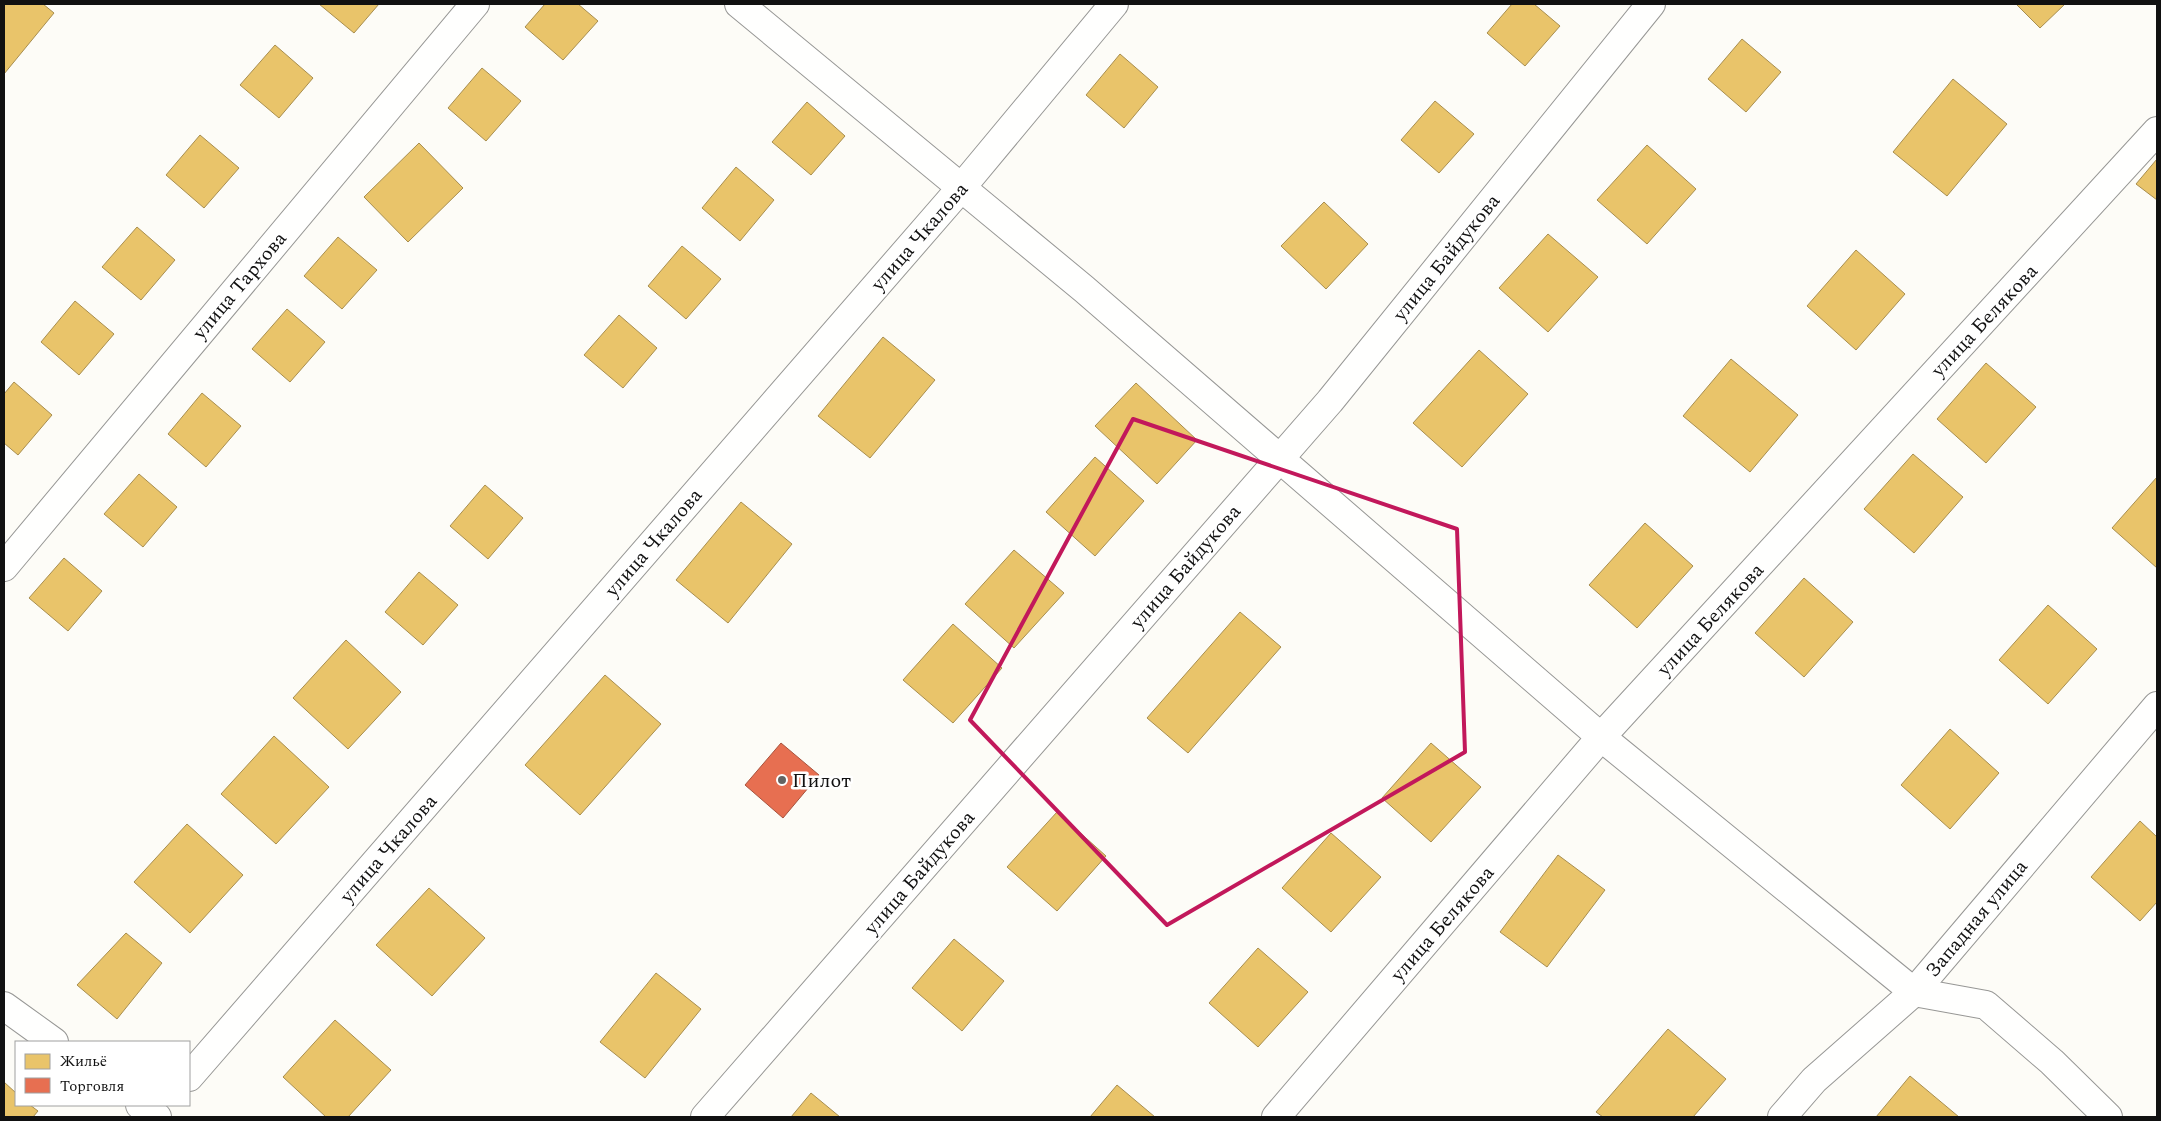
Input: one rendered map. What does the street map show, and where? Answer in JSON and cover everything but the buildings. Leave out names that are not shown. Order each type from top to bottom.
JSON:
[{"type":"street","name":"улица Тархова","points":[[4,567],[475,4]]},
{"type":"street","points":[[739,4],[1084,289],[1601,737],[1914,992],[1986,1005],[2052,1062],[2108,1117]]},
{"type":"street","name":"улица Чкалова","points":[[190,1076],[961,188],[1114,4]]},
{"type":"street","name":"улица Байдукова","points":[[705,1117],[1330,401],[1652,4]]},
{"type":"street","name":"улица Белякова","points":[[1276,1117],[1601,737],[2157,132]]},
{"type":"street","name":"Западная улица","points":[[1782,1117],[1814,1080],[1914,992],[2157,706]]},
{"type":"street","points":[[4,1006],[53,1041]]},
{"type":"highlighted area","points":[[1133,419],[1457,529],[1465,752],[1167,925],[970,720]]},
{"type":"place","name":"Пилот","points":[[782,780]]}]
